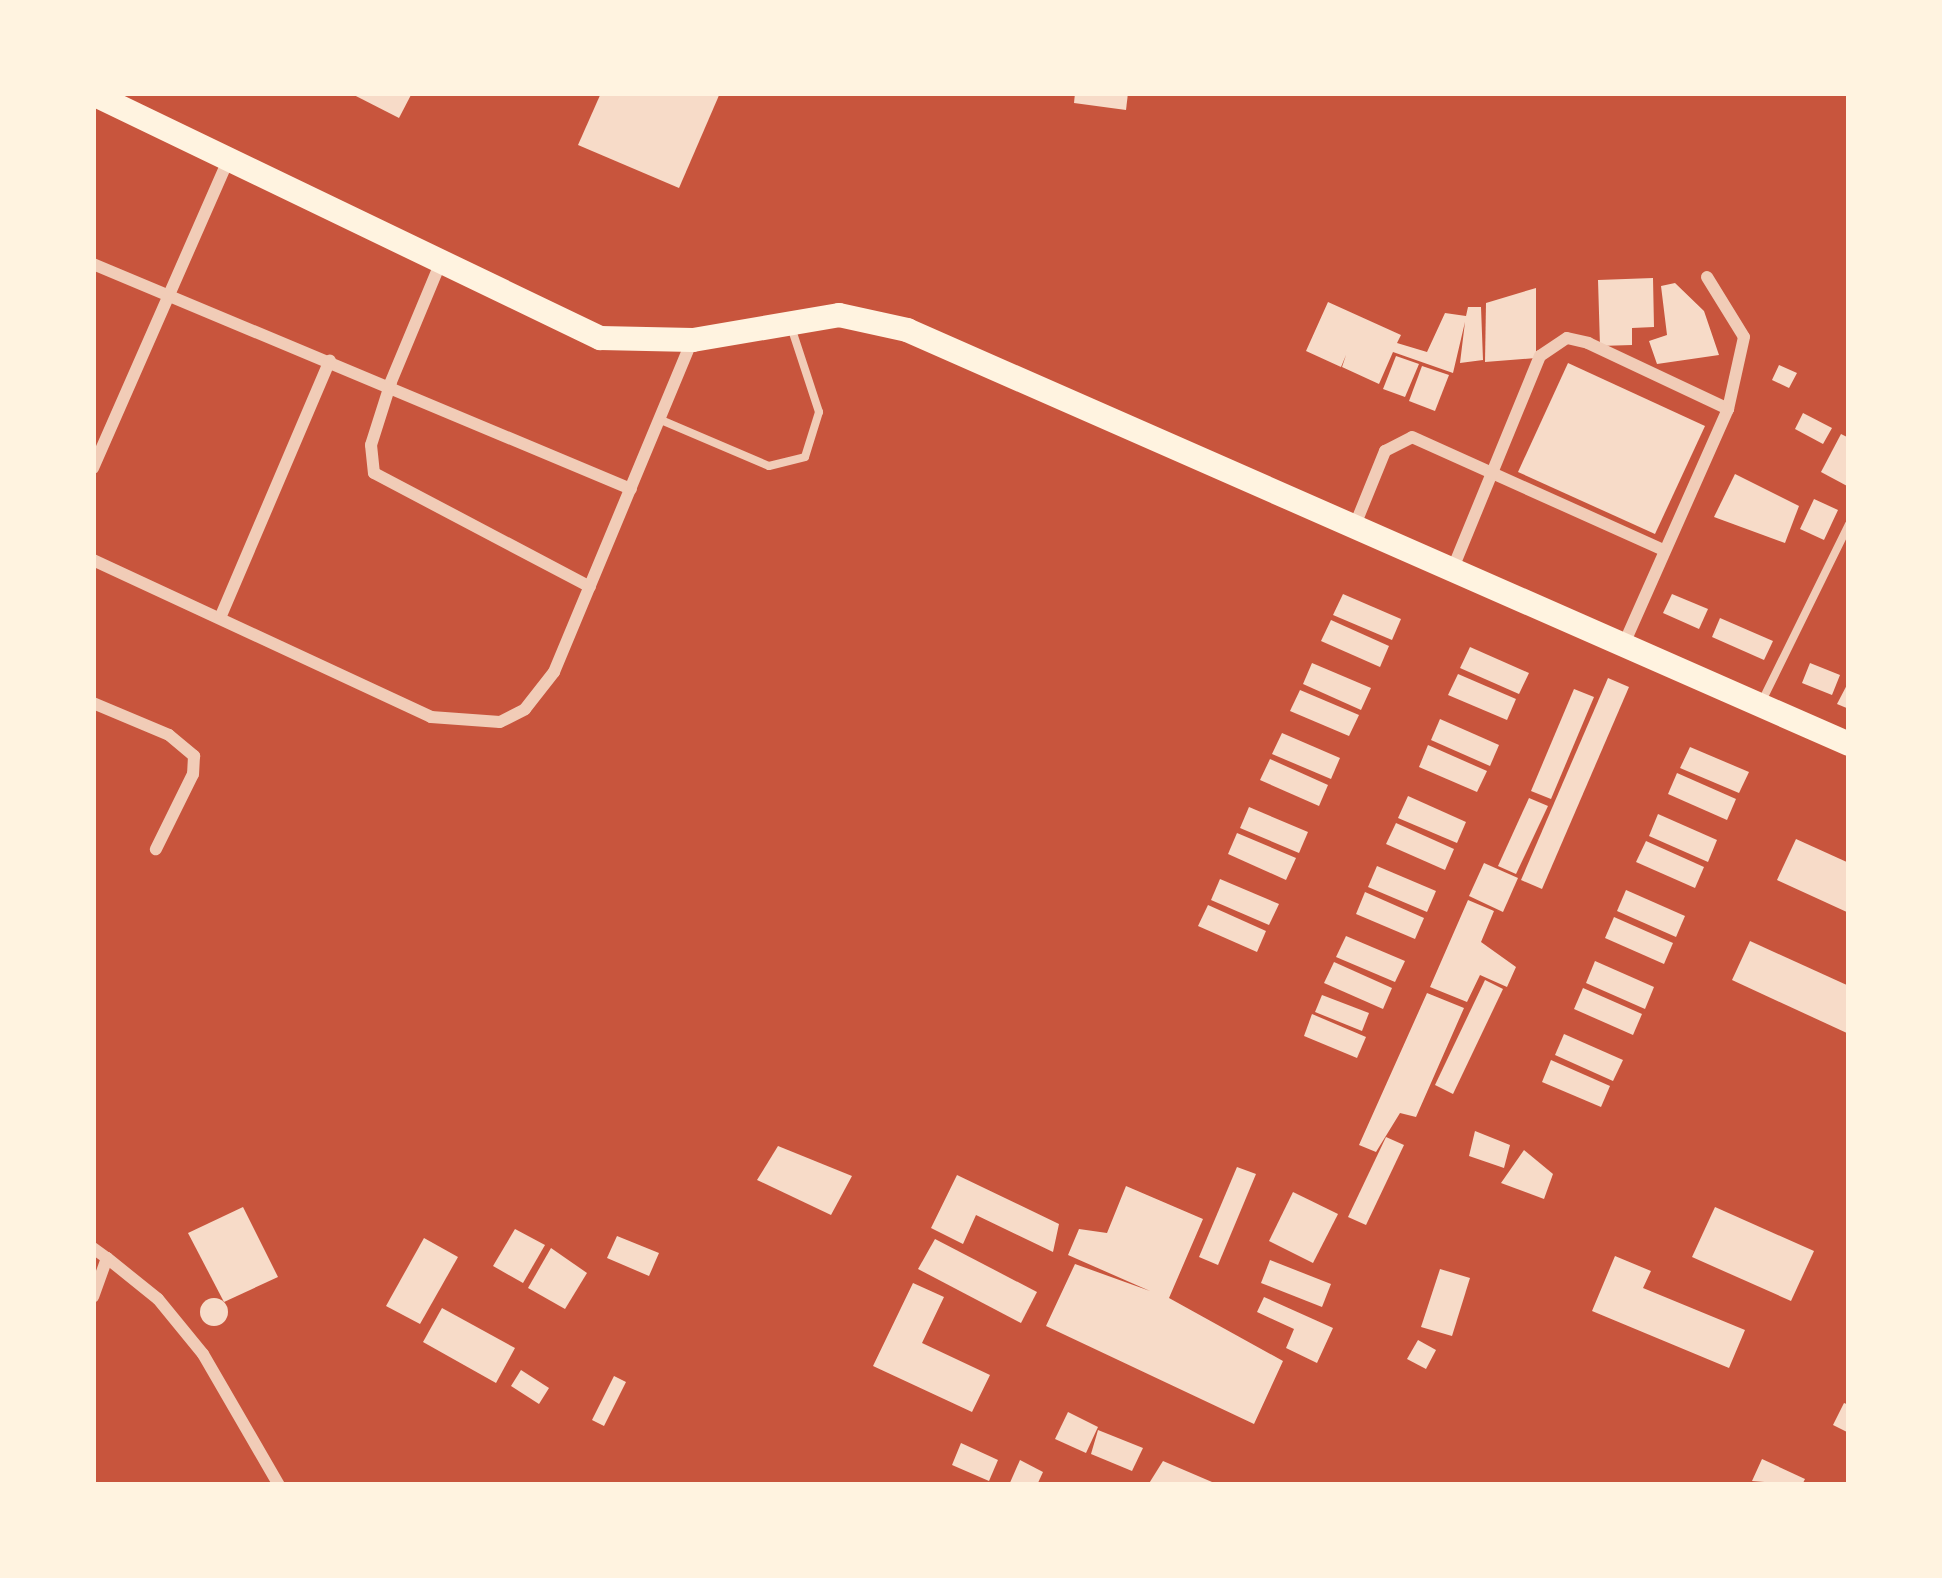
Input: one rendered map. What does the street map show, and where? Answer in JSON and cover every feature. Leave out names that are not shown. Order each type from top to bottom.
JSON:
[{"type":"main road","points":[[93,94],[440,265],[600,338],[693,340],[857,315],[889,323],[1849,744]]},
{"type":"street","points":[[94,459],[228,160]]},
{"type":"street","points":[[93,264],[391,382],[631,489]]},
{"type":"street","points":[[440,265],[391,382],[371,445],[374,473],[590,587]]},
{"type":"street","points":[[1624,644],[1729,409],[1744,337],[1707,277]]},
{"type":"street","points":[[1453,568],[1540,356],[1567,338],[1729,409]]},
{"type":"street","points":[[93,560],[431,717],[475,726],[500,722],[541,693],[693,340]]},
{"type":"street","points":[[220,618],[330,360]]},
{"type":"street","points":[[1355,525],[1385,452],[1401,439],[1490,469],[1664,550]]},
{"type":"street","points":[[93,703],[169,735],[194,755],[194,774],[157,849]]},
{"type":"street","points":[[93,1248],[158,1298],[203,1354],[279,1485]]},
{"type":"street","points":[[93,1297],[107,1258]]},
{"type":"lane","points":[[659,419],[769,466],[805,457],[819,412],[789,322]]},
{"type":"lane","points":[[1760,706],[1849,524]]},
{"type":"building","points":[[350,93],[412,93],[399,118]]},
{"type":"building","points":[[601,93],[720,93],[679,188],[578,145]]},
{"type":"building","points":[[1075,93],[1128,93],[1126,110],[1074,103]]},
{"type":"building","points":[[1653,278],[1654,327],[1632,328],[1632,345],[1600,346],[1598,280]]},
{"type":"building","points":[[1675,283],[1704,311],[1719,355],[1657,364],[1649,341],[1667,335],[1661,286]]},
{"type":"building","points":[[1536,288],[1536,358],[1485,362],[1486,303]]},
{"type":"building","points":[[1328,302],[1401,335],[1397,343],[1427,352],[1445,313],[1466,316],[1468,307],[1481,307],[1483,360],[1460,363],[1465,322],[1453,373],[1393,352],[1379,384],[1342,367],[1346,355],[1341,367],[1306,351]]},
{"type":"building","points":[[1396,356],[1419,364],[1405,397],[1383,389]]},
{"type":"building","points":[[1568,363],[1705,426],[1655,534],[1518,472]]},
{"type":"building","points":[[1779,365],[1797,373],[1789,388],[1772,380]]},
{"type":"building","points":[[1422,366],[1449,375],[1435,411],[1409,401]]},
{"type":"building","points":[[1803,413],[1832,428],[1823,444],[1795,429]]},
{"type":"building","points":[[1841,434],[1849,438],[1849,487],[1821,472]]},
{"type":"building","points":[[1735,474],[1799,506],[1785,543],[1714,517]]},
{"type":"building","points":[[1814,499],[1838,510],[1824,540],[1800,529]]},
{"type":"building","points":[[1343,594],[1401,619],[1392,640],[1333,615]]},
{"type":"building","points":[[1672,594],[1708,609],[1699,629],[1663,613]]},
{"type":"building","points":[[1720,618],[1773,641],[1764,660],[1712,637]]},
{"type":"building","points":[[1331,620],[1389,646],[1380,667],[1321,641]]},
{"type":"building","points":[[1470,647],[1529,673],[1519,694],[1460,668]]},
{"type":"building","points":[[1312,663],[1371,688],[1361,710],[1303,684]]},
{"type":"building","points":[[1810,663],[1840,675],[1832,695],[1802,683]]},
{"type":"building","points":[[1458,674],[1516,699],[1507,720],[1448,695]]},
{"type":"building","points":[[1608,678],[1629,687],[1542,889],[1521,880]]},
{"type":"building","points":[[1849,681],[1849,709],[1837,704]]},
{"type":"building","points":[[1574,689],[1594,697],[1551,799],[1531,791]]},
{"type":"building","points":[[1300,690],[1359,715],[1349,736],[1290,711]]},
{"type":"building","points":[[1440,719],[1499,745],[1490,766],[1431,740]]},
{"type":"building","points":[[1282,733],[1340,758],[1331,779],[1272,754]]},
{"type":"building","points":[[1428,745],[1487,771],[1477,792],[1419,767]]},
{"type":"building","points":[[1690,747],[1749,772],[1739,793],[1680,768]]},
{"type":"building","points":[[1270,759],[1328,785],[1319,806],[1260,780]]},
{"type":"building","points":[[1677,773],[1736,799],[1727,820],[1668,794]]},
{"type":"building","points":[[1408,796],[1466,822],[1457,843],[1398,818]]},
{"type":"building","points":[[1529,798],[1548,806],[1516,874],[1498,866]]},
{"type":"building","points":[[1249,807],[1308,832],[1299,853],[1240,828]]},
{"type":"building","points":[[1658,814],[1717,840],[1708,862],[1649,836]]},
{"type":"building","points":[[1396,823],[1454,849],[1445,870],[1386,844]]},
{"type":"building","points":[[1237,833],[1296,858],[1286,880],[1228,854]]},
{"type":"building","points":[[1796,839],[1849,863],[1849,913],[1777,880]]},
{"type":"building","points":[[1646,841],[1704,867],[1695,888],[1636,862]]},
{"type":"building","points":[[1484,863],[1518,878],[1503,912],[1469,896]]},
{"type":"building","points":[[1377,866],[1436,891],[1427,912],[1368,887]]},
{"type":"building","points":[[1220,879],[1279,904],[1269,925],[1211,900]]},
{"type":"building","points":[[1626,890],[1685,916],[1676,937],[1617,911]]},
{"type":"building","points":[[1365,892],[1424,918],[1415,939],[1356,914]]},
{"type":"building","points":[[1468,900],[1494,911],[1481,942],[1516,967],[1507,987],[1480,975],[1467,1002],[1430,987]]},
{"type":"building","points":[[1208,905],[1266,931],[1257,952],[1198,926]]},
{"type":"building","points":[[1614,917],[1673,943],[1664,964],[1605,938]]},
{"type":"building","points":[[1346,936],[1405,961],[1395,982],[1336,957]]},
{"type":"building","points":[[1750,941],[1849,986],[1849,1034],[1732,980]]},
{"type":"building","points":[[1595,961],[1654,987],[1645,1009],[1586,983]]},
{"type":"building","points":[[1334,962],[1392,988],[1383,1009],[1324,983]]},
{"type":"building","points":[[1485,980],[1503,989],[1453,1094],[1435,1085]]},
{"type":"building","points":[[1583,988],[1642,1014],[1633,1035],[1574,1009]]},
{"type":"building","points":[[1427,993],[1464,1008],[1416,1117],[1400,1113],[1376,1152],[1359,1145]]},
{"type":"building","points":[[1322,995],[1369,1013],[1362,1031],[1315,1012]]},
{"type":"building","points":[[1312,1014],[1366,1037],[1357,1058],[1304,1036]]},
{"type":"building","points":[[1564,1034],[1623,1060],[1613,1081],[1555,1055]]},
{"type":"building","points":[[1551,1060],[1610,1086],[1601,1107],[1542,1082]]},
{"type":"building","points":[[1475,1131],[1510,1145],[1504,1168],[1469,1156]]},
{"type":"building","points":[[1386,1137],[1404,1145],[1366,1225],[1348,1217]]},
{"type":"building","points":[[778,1146],[852,1176],[831,1215],[757,1180]]},
{"type":"building","points":[[1524,1150],[1553,1174],[1544,1199],[1501,1183]]},
{"type":"building","points":[[1237,1167],[1256,1174],[1218,1265],[1199,1257]]},
{"type":"building","points":[[957,1175],[1059,1224],[1053,1252],[976,1215],[963,1244],[931,1228]]},
{"type":"building","points":[[1126,1186],[1203,1219],[1169,1298],[1283,1361],[1254,1424],[1046,1326],[1075,1264],[1150,1291],[1068,1255],[1079,1229],[1107,1233]]},
{"type":"building","points":[[1293,1192],[1338,1214],[1313,1263],[1269,1241]]},
{"type":"building","points":[[243,1207],[278,1277],[224,1302],[188,1233]]},
{"type":"building","points":[[1715,1207],[1814,1251],[1791,1301],[1692,1257]]},
{"type":"building","points":[[515,1229],[545,1245],[523,1283],[493,1266]]},
{"type":"building","points":[[617,1236],[659,1253],[649,1276],[607,1258]]},
{"type":"building","points":[[424,1238],[458,1257],[420,1324],[386,1306]]},
{"type":"building","points":[[935,1239],[1037,1292],[1021,1323],[918,1269]]},
{"type":"building","points":[[551,1248],[587,1273],[565,1309],[528,1288]]},
{"type":"building","points":[[1615,1256],[1651,1271],[1643,1288],[1745,1330],[1729,1368],[1592,1311]]},
{"type":"building","points":[[1270,1260],[1331,1284],[1322,1307],[1261,1283]]},
{"type":"building","points":[[1440,1269],[1470,1278],[1452,1336],[1421,1327]]},
{"type":"building","points":[[913,1283],[944,1297],[922,1343],[990,1375],[972,1412],[873,1366]]},
{"type":"building","points":[[1264,1297],[1333,1328],[1317,1363],[1286,1348],[1294,1329],[1257,1312]]},
{"type":"building","points":[[214,1298],[224,1302],[228,1312],[224,1322],[214,1326],[204,1322],[200,1312],[204,1302]]},
{"type":"building","points":[[442,1308],[515,1348],[496,1383],[423,1342]]},
{"type":"building","points":[[1418,1340],[1436,1350],[1426,1369],[1407,1359]]},
{"type":"building","points":[[521,1370],[549,1388],[539,1404],[511,1386]]},
{"type":"building","points":[[614,1376],[626,1382],[604,1426],[592,1420]]},
{"type":"building","points":[[1844,1403],[1849,1405],[1849,1433],[1833,1425]]},
{"type":"building","points":[[1068,1412],[1098,1427],[1086,1453],[1055,1439]]},
{"type":"building","points":[[1098,1430],[1143,1448],[1132,1471],[1091,1454]]},
{"type":"building","points":[[961,1443],[998,1460],[989,1481],[952,1465]]},
{"type":"building","points":[[1762,1459],[1805,1479],[1802,1485],[1752,1481]]},
{"type":"building","points":[[1020,1460],[1043,1472],[1037,1485],[1009,1485]]},
{"type":"building","points":[[1163,1461],[1219,1485],[1148,1485]]}]
